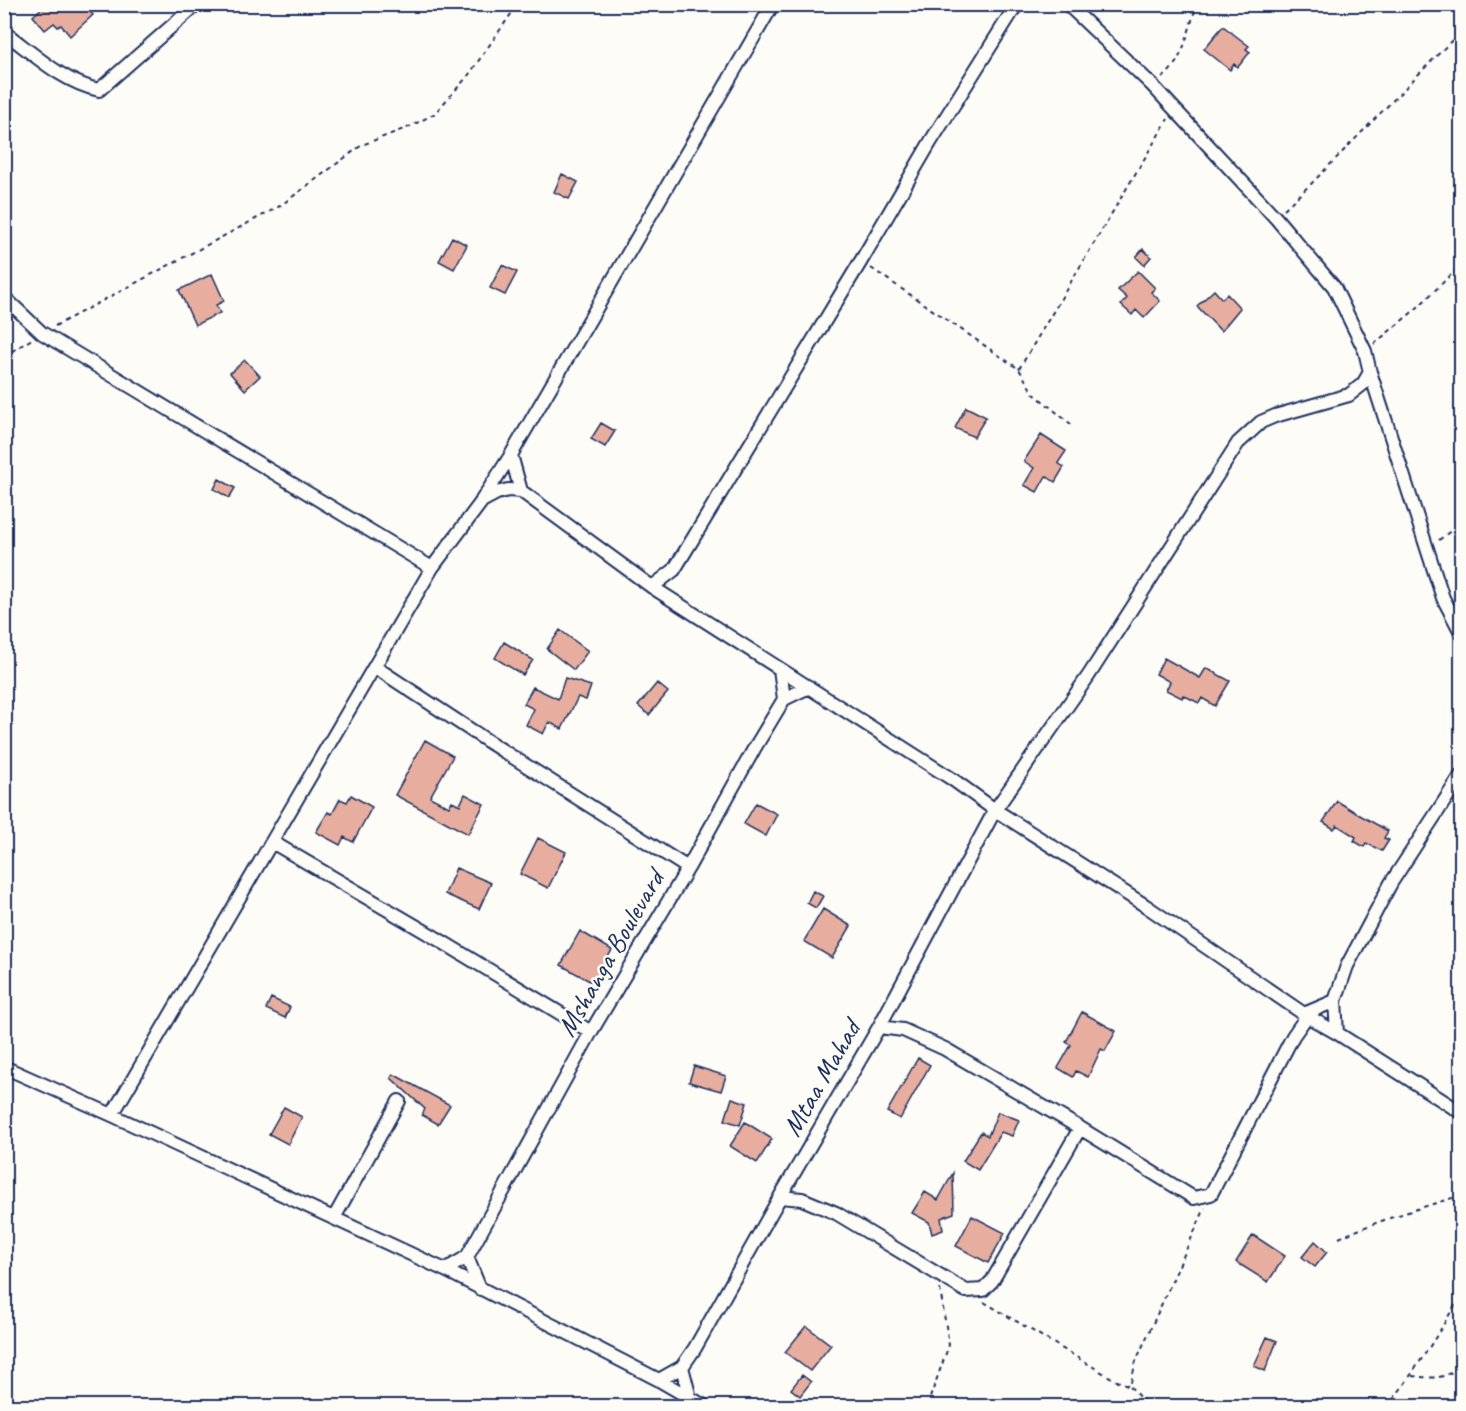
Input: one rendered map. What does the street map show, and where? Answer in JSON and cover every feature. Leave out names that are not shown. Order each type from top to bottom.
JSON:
[{"type":"street","points":[[4,32],[63,76],[83,86],[99,90],[197,4]]},
{"type":"street","points":[[112,1115],[432,568],[482,501],[511,455],[773,4]]},
{"type":"street","points":[[652,587],[674,570],[931,141],[1017,4]]},
{"type":"street","points":[[1066,4],[1152,85],[1275,217],[1334,287],[1365,351],[1443,598],[1461,634]]},
{"type":"street","points":[[4,297],[42,333],[432,568]]},
{"type":"street","name":"Mtaa Mahad","points":[[659,1380],[682,1367],[695,1348],[879,1027],[995,810],[1089,675],[1238,443],[1261,423],[1275,416],[1349,395],[1363,384],[1370,372]]},
{"type":"street","points":[[511,455],[521,491]]},
{"type":"street","points":[[482,501],[508,490],[521,491],[652,587],[952,779],[995,810],[1146,906],[1306,1015],[1461,1113]]},
{"type":"street","points":[[375,667],[688,868]]},
{"type":"street","points":[[780,669],[784,699],[809,687]]},
{"type":"street","name":"Mshanga Boulevard","points":[[467,1257],[591,1032],[784,699]]},
{"type":"street","points":[[1337,1034],[1335,1001],[1347,966],[1391,883],[1461,774]]},
{"type":"street","points":[[272,842],[591,1032]]},
{"type":"street","points":[[879,1027],[903,1030],[945,1049],[1194,1198],[1211,1194],[1306,1015],[1335,1001]]},
{"type":"street","points":[[4,1067],[445,1270],[659,1380],[704,1407]]},
{"type":"street","points":[[334,1218],[399,1101]]},
{"type":"street","points":[[780,1197],[802,1199],[836,1213],[966,1291],[983,1290],[992,1281],[1080,1128]]},
{"type":"street","points":[[445,1270],[467,1257],[480,1289]]},
{"type":"street","points":[[682,1367],[690,1398]]},
{"type":"path","points":[[4,356],[42,333],[280,206],[362,145],[409,127],[434,114],[468,76],[518,4]]},
{"type":"path","points":[[1152,85],[1169,73],[1179,59],[1197,4]]},
{"type":"path","points":[[1275,217],[1311,184],[1461,30]]},
{"type":"path","points":[[1019,369],[1174,109]]},
{"type":"path","points":[[861,261],[1019,369],[1033,393],[1072,425]]},
{"type":"path","points":[[1365,351],[1416,309],[1461,264]]},
{"type":"path","points":[[1427,550],[1461,522]]},
{"type":"path","points":[[1130,1386],[1136,1361],[1211,1194]]},
{"type":"path","points":[[1339,1238],[1401,1213],[1461,1196]]},
{"type":"path","points":[[927,1407],[950,1345],[938,1275]]},
{"type":"path","points":[[966,1291],[1115,1380],[1130,1386],[1140,1398],[1154,1407]]},
{"type":"path","points":[[1388,1407],[1412,1376],[1461,1293]]},
{"type":"path","points":[[1412,1376],[1444,1377],[1455,1371],[1461,1364]]},
{"type":"building","points":[[46,4],[83,4],[93,15],[70,36],[61,25],[58,27],[54,23],[45,30],[33,16]]},
{"type":"building","points":[[1223,26],[1249,46],[1246,49],[1250,52],[1238,67],[1234,64],[1230,70],[1204,49]]},
{"type":"building","points":[[562,174],[578,182],[569,199],[554,192]]},
{"type":"building","points":[[452,237],[467,245],[454,269],[439,261]]},
{"type":"building","points":[[1143,249],[1151,257],[1144,265],[1136,257]]},
{"type":"building","points":[[502,265],[517,272],[505,295],[490,288]]},
{"type":"building","points":[[1138,271],[1155,288],[1151,292],[1160,301],[1144,318],[1136,310],[1132,315],[1121,305],[1127,298],[1118,290]]},
{"type":"building","points":[[212,274],[224,301],[216,305],[220,313],[195,325],[179,290]]},
{"type":"building","points":[[1214,290],[1222,299],[1227,294],[1240,308],[1221,331],[1197,306]]},
{"type":"building","points":[[245,360],[260,376],[245,390],[230,373]]},
{"type":"building","points":[[966,407],[986,417],[974,437],[955,428]]},
{"type":"building","points":[[601,423],[615,431],[605,447],[591,439]]},
{"type":"building","points":[[1041,435],[1066,451],[1058,463],[1064,467],[1055,482],[1046,476],[1037,492],[1024,485],[1034,468],[1024,461]]},
{"type":"building","points":[[219,479],[235,488],[229,498],[214,489]]},
{"type":"building","points":[[560,630],[588,651],[574,670],[547,649]]},
{"type":"building","points":[[504,642],[533,660],[523,675],[495,658]]},
{"type":"building","points":[[1164,658],[1200,678],[1206,668],[1230,681],[1215,706],[1202,698],[1199,703],[1166,690],[1170,682],[1156,674]]},
{"type":"building","points":[[565,678],[591,686],[586,700],[578,697],[562,729],[549,722],[543,734],[526,725],[534,709],[524,704],[533,687],[558,699]]},
{"type":"building","points":[[657,683],[668,692],[649,715],[638,706]]},
{"type":"building","points":[[425,740],[453,756],[430,797],[449,807],[452,801],[460,805],[465,794],[484,804],[468,834],[395,795]]},
{"type":"building","points":[[351,795],[372,807],[353,842],[344,837],[340,845],[316,832],[328,812],[332,814],[340,799],[347,802]]},
{"type":"building","points":[[1337,801],[1388,831],[1384,838],[1389,840],[1382,851],[1366,843],[1364,847],[1354,841],[1356,837],[1337,825],[1334,829],[1323,822]]},
{"type":"building","points":[[756,803],[777,814],[766,836],[744,824]]},
{"type":"building","points":[[538,838],[566,852],[548,888],[520,874]]},
{"type":"building","points":[[456,868],[491,883],[479,909],[445,894]]},
{"type":"building","points":[[813,891],[823,896],[816,908],[807,903]]},
{"type":"building","points":[[823,909],[851,926],[832,958],[804,941]]},
{"type":"building","points":[[580,931],[612,950],[593,983],[561,965]]},
{"type":"building","points":[[271,998],[290,1007],[285,1018],[266,1009]]},
{"type":"building","points":[[1082,1012],[1116,1031],[1105,1051],[1101,1049],[1088,1077],[1076,1071],[1073,1077],[1058,1068],[1071,1045],[1066,1042]]},
{"type":"building","points":[[918,1058],[930,1065],[900,1119],[887,1112]]},
{"type":"building","points":[[694,1066],[726,1076],[721,1091],[689,1082]]},
{"type":"building","points":[[393,1074],[450,1105],[438,1124],[422,1115],[425,1109],[391,1078]]},
{"type":"building","points":[[732,1098],[747,1103],[740,1125],[725,1120]]},
{"type":"building","points":[[284,1107],[302,1117],[288,1144],[269,1134]]},
{"type":"building","points":[[998,1112],[1019,1120],[1012,1136],[1001,1132],[978,1170],[963,1161],[981,1132],[988,1136]]},
{"type":"building","points":[[745,1122],[772,1139],[757,1163],[730,1146]]},
{"type":"building","points":[[953,1173],[954,1213],[941,1218],[943,1230],[932,1234],[929,1222],[912,1213],[925,1192],[938,1200]]},
{"type":"building","points":[[972,1216],[1005,1233],[988,1263],[956,1246]]},
{"type":"building","points":[[1253,1235],[1285,1256],[1268,1282],[1236,1262]]},
{"type":"building","points":[[1315,1241],[1327,1252],[1315,1267],[1302,1257]]},
{"type":"building","points":[[806,1326],[831,1345],[810,1371],[785,1352]]},
{"type":"building","points":[[1267,1337],[1277,1341],[1265,1371],[1254,1366]]},
{"type":"building","points":[[802,1375],[811,1382],[800,1396],[791,1389]]}]
